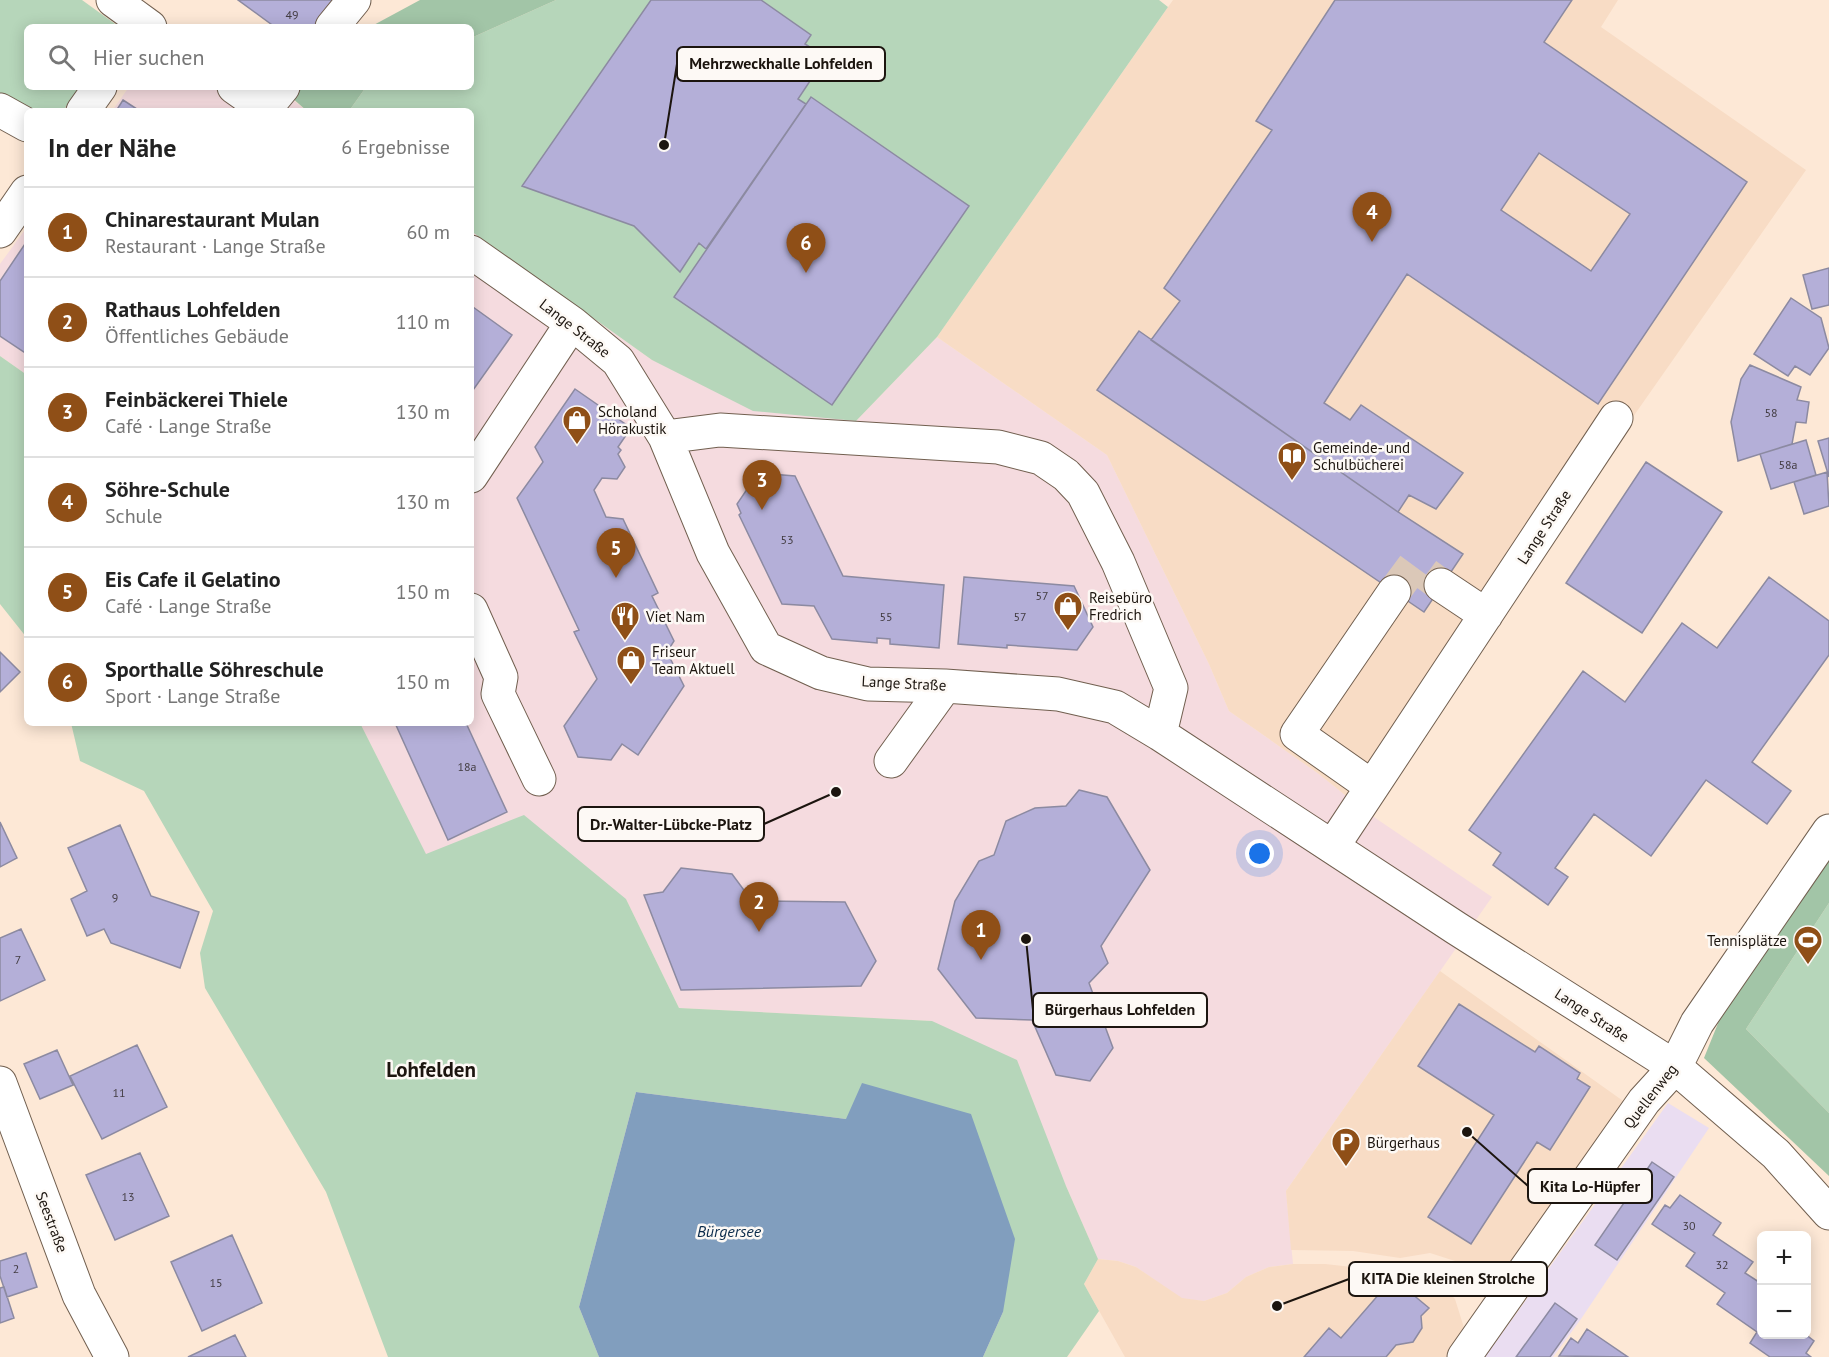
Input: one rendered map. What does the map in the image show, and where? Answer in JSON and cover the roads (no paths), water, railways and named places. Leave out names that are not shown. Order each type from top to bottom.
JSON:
[{"type":"street","points":[[113,0],[149,19]]},
{"type":"street","points":[[334,24],[354,0]]},
{"type":"street","points":[[85,108],[98,90]]},
{"type":"street","points":[[242,90],[272,102]]},
{"type":"street","points":[[0,110],[24,123]]},
{"type":"street","points":[[0,231],[24,196]]},
{"type":"street","name":"Lange Straße","points":[[474,254],[572,322],[618,361],[665,437],[713,554],[766,648],[821,673],[868,684],[1058,693],[1115,707],[1675,1067],[1776,1154],[1829,1213]]},
{"type":"street","points":[[474,471],[572,322]]},
{"type":"street","name":"Lange Straße","points":[[1333,846],[1616,418]]},
{"type":"street","points":[[665,437],[720,430],[998,447],[1041,458],[1066,475],[1083,493],[1118,562],[1171,688],[1160,734]]},
{"type":"street","points":[[1441,585],[1486,615]]},
{"type":"street","points":[[1371,786],[1297,734],[1394,592]]},
{"type":"street","points":[[474,617],[501,677],[498,694],[539,779]]},
{"type":"street","points":[[891,761],[945,686]]},
{"type":"street","name":"Quellenweg","points":[[1464,1357],[1644,1101],[1675,1067],[1697,1023],[1829,831]]},
{"type":"street","name":"Seestraße","points":[[0,1083],[80,1295],[112,1357]]},
{"type":"water","name":"Bürgersee","points":[[862,1083],[971,1114],[1015,1239],[1003,1312],[983,1357],[599,1357],[579,1307],[636,1092],[846,1119]]},
{"type":"tunnel","points":[[1394,592],[1414,565],[1441,585]]},
{"type":"place","name":"Mehrzweckhalle Lohfelden","points":[[664,145]]},
{"type":"place","name":"Söhre-Schule","points":[[1372,242]]},
{"type":"place","name":"Sporthalle Söhreschule","points":[[806,273]]},
{"type":"place","name":"Scholand Hörakustik","points":[[577,446]]},
{"type":"place","name":"Gemeinde- und Schulbücherei","points":[[1292,482]]},
{"type":"place","name":"Feinbäckerei Thiele","points":[[762,510]]},
{"type":"place","name":"Eis Cafe il Gelatino","points":[[616,578]]},
{"type":"place","name":"Reisebüro Fredrich","points":[[1068,632]]},
{"type":"place","name":"Viet Nam","points":[[625,642]]},
{"type":"place","name":"Friseur Team Aktuell","points":[[631,686]]},
{"type":"place","name":"Dr.-Walter-Lübcke-Platz","points":[[836,792]]},
{"type":"place","name":"Rathaus Lohfelden","points":[[759,932]]},
{"type":"place","name":"Bürgerhaus Lohfelden","points":[[1026,939]]},
{"type":"place","name":"Chinarestaurant Mulan","points":[[981,960]]},
{"type":"place","name":"Tennisplätze","points":[[1808,966]]},
{"type":"place","name":"Kita Lo-Hüpfer","points":[[1467,1132]]},
{"type":"place","name":"Bürgerhaus","points":[[1346,1168]]},
{"type":"place","name":"KITA Die kleinen Strolche","points":[[1277,1306]]},
{"type":"district","name":"Lohfelden","points":[[431,1069]]}]
